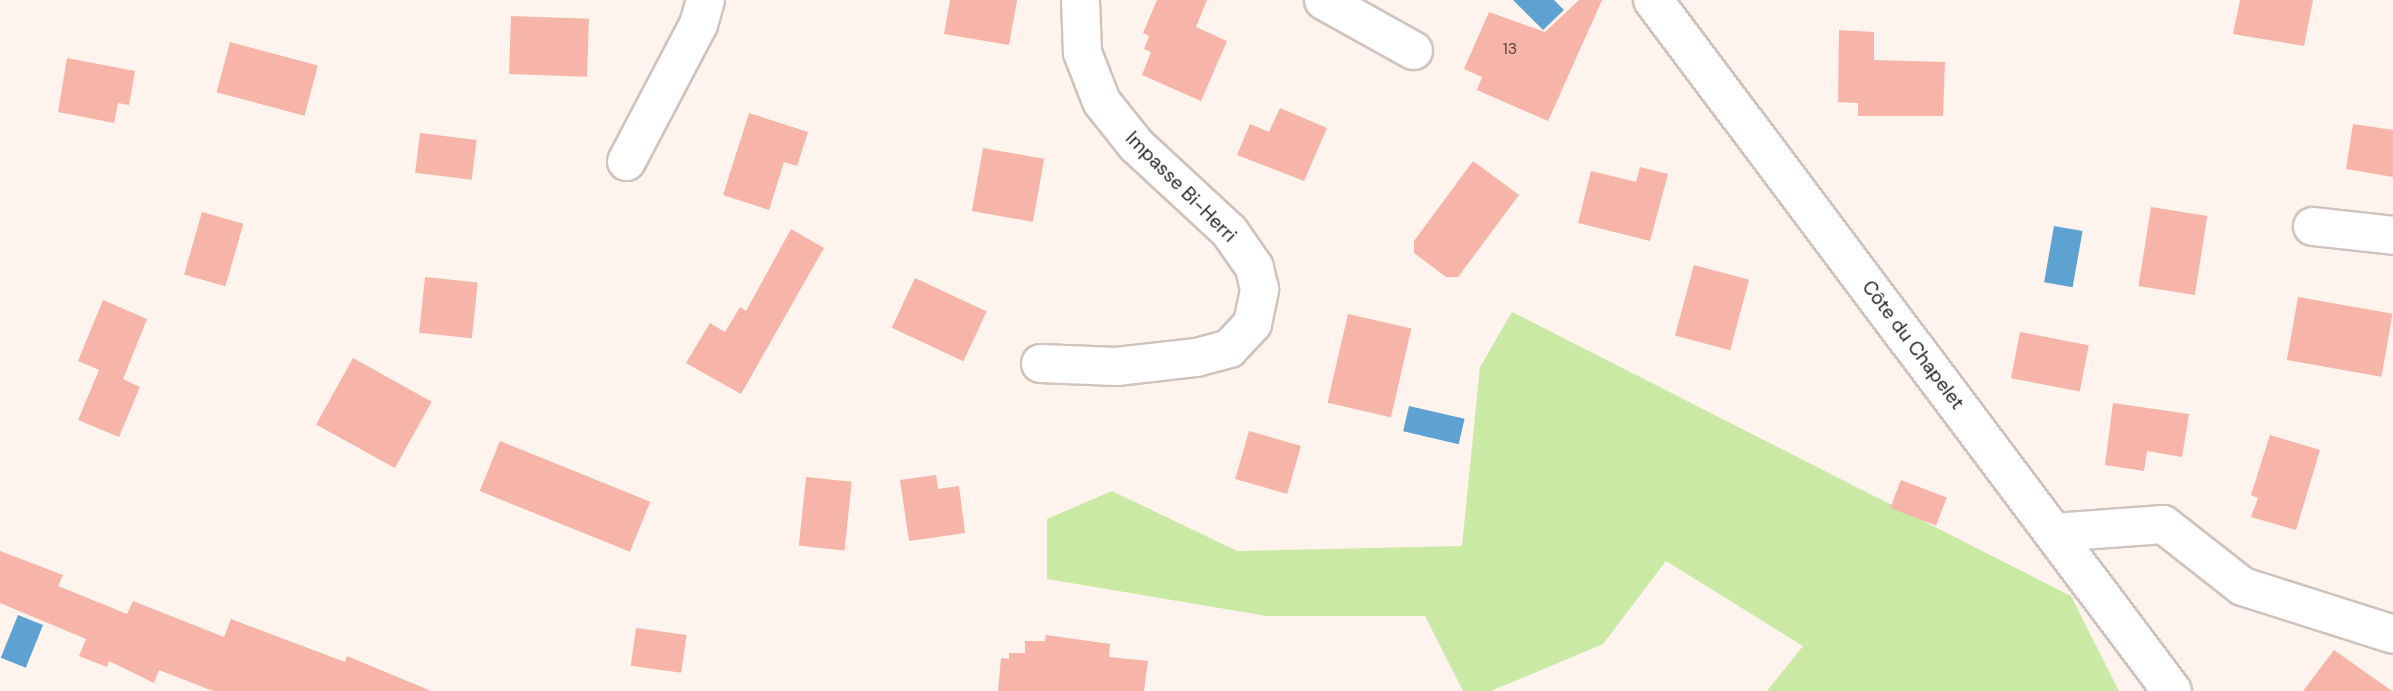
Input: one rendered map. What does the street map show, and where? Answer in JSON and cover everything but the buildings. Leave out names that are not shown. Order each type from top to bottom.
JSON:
[{"type":"street","points":[[626,161],[698,24],[705,0]]},
{"type":"street","name":"Impasse Bi-Herri","points":[[1040,363],[1116,366],[1196,357],[1229,348],[1252,323],[1259,289],[1254,267],[1229,231],[1136,145],[1101,101],[1082,52],[1080,0]]},
{"type":"street","points":[[1322,0],[1413,50]]},
{"type":"street","name":"Côte du Chapelet","points":[[1653,0],[2172,691]]},
{"type":"street","points":[[2312,226],[2393,235]]},
{"type":"street","points":[[2054,532],[2163,524],[2242,586],[2393,634]]},
{"type":"green space","points":[[1512,312],[2071,596],[2119,691],[1767,691],[1803,646],[1666,561],[1603,644],[1491,691],[1463,691],[1425,616],[1267,616],[1047,579],[1047,519],[1112,491],[1237,551],[1462,546],[1480,367]]},
{"type":"water","points":[[1513,0],[1554,0],[1564,10],[1543,30]]},
{"type":"water","points":[[2054,226],[2083,231],[2073,287],[2044,282]]},
{"type":"water","points":[[1409,406],[1465,419],[1459,444],[1403,431]]},
{"type":"water","points":[[18,615],[43,625],[26,668],[1,658]]}]
